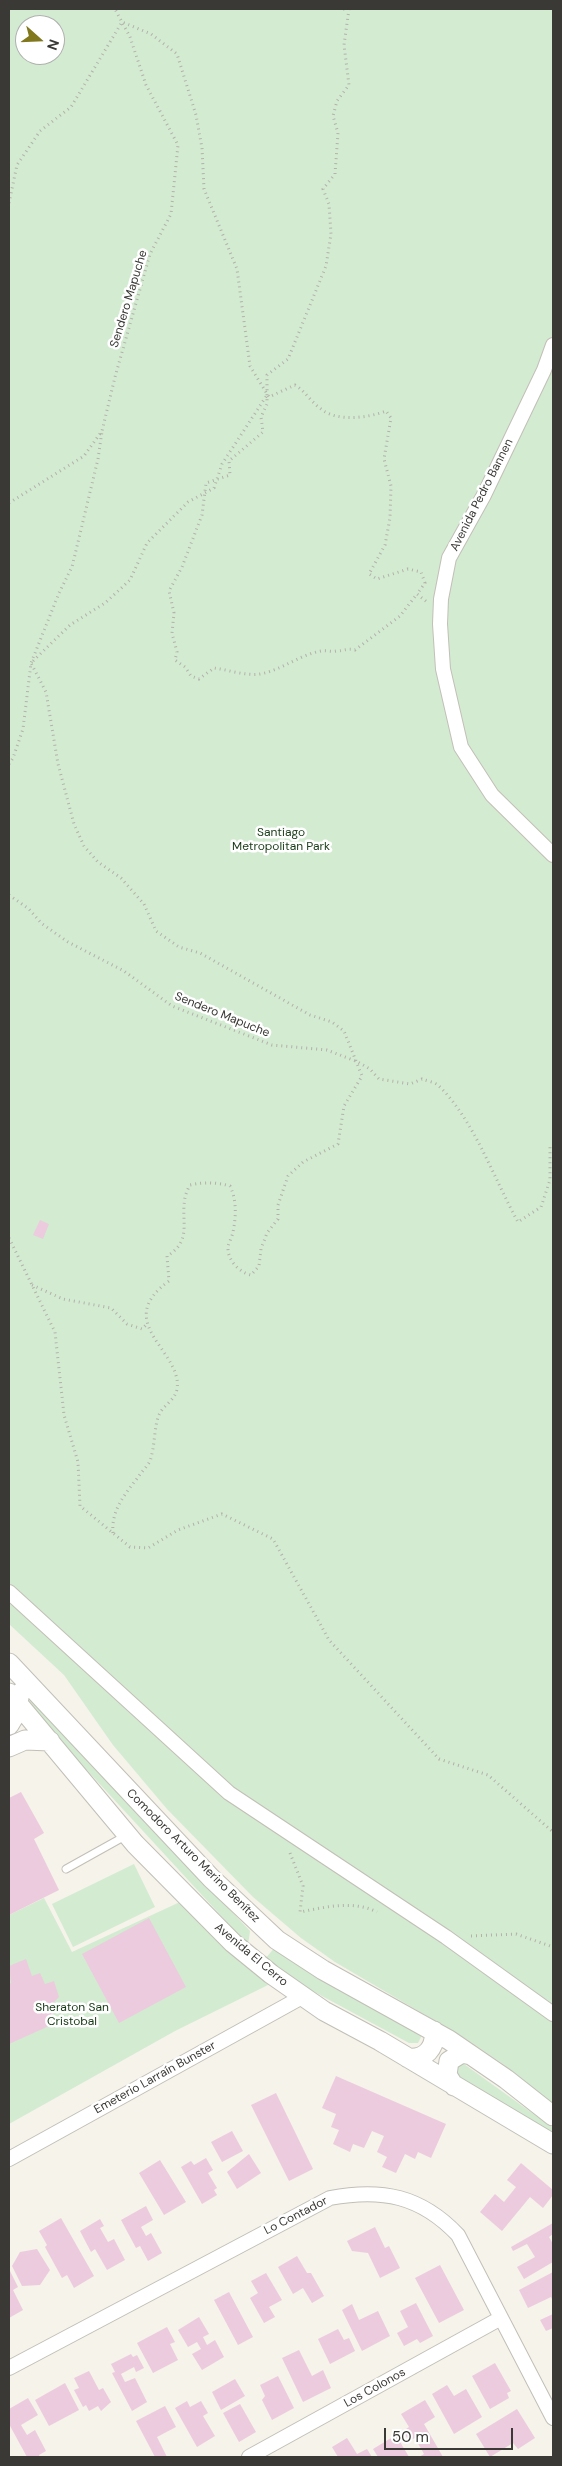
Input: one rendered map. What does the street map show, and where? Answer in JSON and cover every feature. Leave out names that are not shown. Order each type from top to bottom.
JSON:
[{"type":"street","name":"Avenida Pedro Bannen","points":[[553,345],[544,370],[488,486],[449,558],[441,599],[440,624],[443,669],[461,747],[492,795],[553,855]]},
{"type":"street","points":[[9,1592],[229,1793],[446,1937],[553,2014]]},
{"type":"street","points":[[9,1725],[14,1698],[14,1668]]},
{"type":"street","name":"Comodoro Arturo Merino Benítez","points":[[14,1668],[211,1878],[270,1934],[323,1970],[434,2031],[513,2084],[553,2116]]},
{"type":"street","name":"Avenida El Cerro","points":[[14,1698],[128,1835],[233,1943],[302,1997],[553,2144]]},
{"type":"street","points":[[9,1747],[25,1740],[50,1741]]},
{"type":"street","name":"Emeterio Larraín Bunster","points":[[9,2159],[302,1997]]},
{"type":"street","points":[[408,2058],[421,2057],[427,2054],[434,2044],[434,2031]]},
{"type":"street","points":[[454,2086],[447,2075],[450,2061],[462,2054],[470,2055]]},
{"type":"street","name":"Lo Contador","points":[[9,2368],[330,2198],[353,2193],[379,2193],[400,2197],[423,2206],[443,2220],[458,2235],[553,2418]]},
{"type":"street","name":"Los Colonos","points":[[249,2457],[501,2318]]},
{"type":"lane","points":[[66,1870],[128,1835]]},
{"type":"path","name":"Sendero Mapuche","points":[[9,503],[84,456],[102,431],[115,377],[150,254],[171,214],[178,145],[146,85],[130,37],[115,9]]},
{"type":"path","points":[[267,395],[269,397],[295,385],[328,414],[340,417],[368,416],[386,411],[391,418],[384,459],[391,486],[390,518],[385,545],[369,574],[377,579],[408,569],[417,570],[421,572],[425,583],[400,616],[355,650],[345,648],[336,652],[320,650],[303,656],[284,667],[260,674],[245,674],[233,670],[214,668],[199,679],[191,676],[185,667],[174,660],[177,652],[172,633],[174,613],[169,591],[178,575],[202,515],[206,483],[230,475],[229,461],[263,432],[261,417],[267,404],[267,395],[267,375],[288,359],[326,266],[331,234],[329,204],[323,189],[335,174],[338,133],[333,116],[336,101],[349,85],[344,45],[349,10],[344,9]]},
{"type":"path","points":[[9,203],[17,165],[40,132],[71,107],[122,22],[151,34],[177,54],[196,115],[202,148],[204,189],[237,269],[250,366],[267,395]]},
{"type":"path","points":[[31,662],[70,625],[105,603],[130,580],[147,543],[188,502],[214,488],[222,464],[267,395]]},
{"type":"path","points":[[9,764],[23,729],[31,662],[59,593],[72,567],[98,459],[102,431]]},
{"type":"path","points":[[417,594],[427,601],[425,619],[440,624]]},
{"type":"path","points":[[31,662],[46,692],[58,764],[74,824],[89,851],[98,862],[120,878],[144,904],[156,931],[178,947],[200,953],[310,1015],[332,1022],[344,1031],[362,1076],[344,1106],[338,1144],[303,1162],[288,1176],[278,1205],[278,1219],[267,1233],[261,1249],[259,1266],[251,1275],[243,1273],[235,1266],[228,1249],[235,1216],[235,1196],[230,1186],[217,1182],[190,1185],[184,1195],[184,1239],[175,1251],[166,1256],[169,1281],[160,1287],[146,1308],[147,1324],[178,1379],[176,1394],[159,1414],[149,1463],[118,1505],[112,1520],[112,1533]]},
{"type":"path","name":"Sendero Mapuche","points":[[9,895],[30,909],[41,923],[68,942],[124,971],[172,1006],[272,1045],[327,1050],[358,1062],[370,1069],[379,1079],[410,1084],[422,1078],[438,1085],[480,1145],[498,1187],[518,1222],[541,1207],[550,1180],[550,1147],[553,1146]]},
{"type":"path","points":[[9,1238],[55,1332],[64,1415],[78,1462],[80,1506],[130,1547],[148,1548],[178,1530],[222,1514],[273,1539],[329,1640],[440,1759],[488,1775],[553,1832]]},
{"type":"path","points":[[32,1285],[63,1299],[111,1308],[127,1324],[142,1329],[147,1324]]},
{"type":"path","points":[[286,1846],[303,1886],[300,1912]]},
{"type":"green space","name":"Santiago Metropolitan Park","points":[[9,9],[553,9],[553,2108],[503,2064],[466,2039],[335,1962],[301,1938],[253,1897],[167,1809],[113,1745],[64,1675],[9,1624]]},
{"type":"green space","points":[[30,1699],[250,1931],[248,1945],[26,1704]]},
{"type":"green space","points":[[134,1864],[155,1907],[73,1947],[52,1904]]},
{"type":"green space","name":"Sheraton San Cristobal","points":[[44,1898],[72,1952],[180,1902],[272,1983],[175,2031],[9,2124],[9,1915]]},
{"type":"green space","points":[[276,1946],[420,2028],[421,2037],[418,2043],[409,2043],[309,1989],[265,1959]]},
{"type":"green space","points":[[457,2059],[553,2128],[553,2136],[452,2074]]},
{"type":"building","points":[[40,1220],[49,1224],[43,1239],[33,1235]]},
{"type":"building","points":[[21,1792],[44,1833],[34,1839],[59,1890],[9,1915],[9,1798]]},
{"type":"building","points":[[149,1918],[186,1987],[119,2023],[82,1954]]},
{"type":"building","points":[[26,1959],[32,1976],[40,1973],[45,1984],[54,1981],[59,1997],[52,2004],[55,2013],[46,2017],[49,2026],[9,2044],[9,1984],[11,1983],[9,1966]]},
{"type":"building","points":[[336,2076],[446,2124],[431,2158],[418,2152],[415,2159],[405,2154],[396,2173],[382,2167],[387,2157],[377,2152],[384,2136],[372,2131],[364,2148],[353,2144],[350,2152],[333,2144],[339,2130],[331,2127],[336,2114],[322,2108]]},
{"type":"building","points":[[276,2093],[313,2169],[289,2181],[251,2105]]},
{"type":"building","points":[[232,2131],[243,2151],[222,2162],[211,2142]]},
{"type":"building","points":[[249,2154],[261,2173],[237,2189],[227,2172]]},
{"type":"building","points":[[206,2158],[213,2170],[208,2173],[217,2188],[214,2190],[217,2195],[202,2204],[181,2167],[191,2161],[194,2165]]},
{"type":"building","points":[[160,2160],[186,2202],[164,2215],[139,2173]]},
{"type":"building","points":[[521,2163],[553,2190],[553,2195],[543,2208],[530,2197],[502,2231],[480,2212],[495,2194],[504,2202],[516,2187],[507,2180]]},
{"type":"building","points":[[146,2206],[153,2220],[141,2227],[146,2236],[151,2233],[162,2253],[148,2261],[140,2246],[136,2248],[121,2220]]},
{"type":"building","points":[[61,2218],[94,2276],[74,2288],[67,2275],[62,2278],[45,2247],[47,2245],[39,2231]]},
{"type":"building","points":[[100,2219],[104,2226],[100,2228],[108,2242],[114,2239],[125,2260],[107,2270],[95,2249],[91,2252],[80,2231]]},
{"type":"building","points":[[553,2223],[553,2234],[549,2237],[553,2244],[553,2262],[524,2279],[517,2267],[535,2257],[527,2244],[513,2251],[511,2247]]},
{"type":"building","points":[[375,2227],[385,2248],[389,2246],[400,2268],[380,2278],[368,2253],[352,2251],[347,2241]]},
{"type":"building","points":[[37,2249],[50,2270],[40,2285],[22,2286],[12,2266],[20,2252]]},
{"type":"building","points":[[297,2256],[307,2273],[311,2273],[324,2296],[312,2303],[303,2288],[293,2294],[278,2267]]},
{"type":"building","points":[[440,2265],[464,2310],[439,2323],[415,2278]]},
{"type":"building","points":[[9,2269],[18,2287],[13,2290],[23,2310],[9,2318]]},
{"type":"building","points":[[553,2272],[553,2301],[551,2297],[528,2308],[519,2290]]},
{"type":"building","points":[[266,2273],[282,2300],[269,2307],[275,2317],[264,2323],[250,2298],[258,2293],[251,2281]]},
{"type":"building","points":[[229,2292],[253,2337],[238,2345],[214,2300]]},
{"type":"building","points":[[416,2303],[433,2336],[420,2343],[417,2339],[404,2346],[397,2333],[408,2327],[400,2311]]},
{"type":"building","points":[[352,2304],[359,2320],[378,2311],[390,2336],[362,2351],[342,2310]]},
{"type":"building","points":[[553,2314],[553,2328],[546,2331],[540,2320]]},
{"type":"building","points":[[199,2317],[209,2334],[203,2337],[207,2345],[215,2340],[224,2357],[202,2370],[192,2354],[201,2349],[197,2342],[188,2347],[178,2330]]},
{"type":"building","points":[[167,2327],[175,2342],[170,2344],[178,2360],[153,2373],[137,2343]]},
{"type":"building","points":[[338,2329],[344,2340],[349,2338],[355,2351],[330,2364],[318,2339]]},
{"type":"building","points":[[299,2350],[312,2376],[323,2370],[331,2388],[303,2402],[282,2358]]},
{"type":"building","points":[[131,2354],[133,2357],[137,2355],[144,2368],[136,2372],[134,2367],[121,2374],[125,2382],[135,2378],[147,2402],[132,2411],[112,2373],[115,2372],[111,2364]]},
{"type":"building","points":[[495,2363],[511,2391],[507,2393],[509,2398],[490,2409],[472,2376]]},
{"type":"building","points":[[89,2371],[99,2390],[103,2388],[111,2402],[101,2411],[98,2406],[89,2411],[86,2405],[83,2407],[74,2390],[79,2388],[74,2378]]},
{"type":"building","points":[[278,2376],[294,2408],[272,2420],[262,2400],[265,2396],[260,2385]]},
{"type":"building","points":[[235,2379],[245,2396],[221,2410],[212,2392]]},
{"type":"building","points":[[65,2383],[79,2410],[49,2426],[35,2400]]},
{"type":"building","points":[[447,2385],[454,2396],[466,2389],[482,2417],[454,2434],[432,2394]]},
{"type":"building","points":[[28,2398],[38,2415],[21,2425],[27,2435],[35,2430],[46,2451],[39,2455],[40,2457],[27,2457],[9,2424],[9,2409]]},
{"type":"building","points":[[425,2400],[435,2417],[424,2424],[443,2457],[419,2457],[424,2454],[415,2438],[409,2441],[403,2431],[409,2427],[401,2414]]},
{"type":"building","points":[[187,2401],[190,2407],[201,2401],[208,2413],[203,2416],[215,2436],[197,2447],[175,2408]]},
{"type":"building","points":[[240,2404],[256,2432],[239,2442],[223,2413]]},
{"type":"building","points":[[165,2406],[176,2427],[157,2437],[167,2457],[155,2457],[136,2421]]},
{"type":"building","points":[[517,2409],[535,2438],[518,2449],[513,2443],[490,2457],[476,2434]]},
{"type":"building","points":[[396,2435],[409,2457],[378,2457],[373,2449]]},
{"type":"building","points":[[347,2438],[357,2454],[367,2449],[372,2457],[338,2457],[332,2447]]}]
